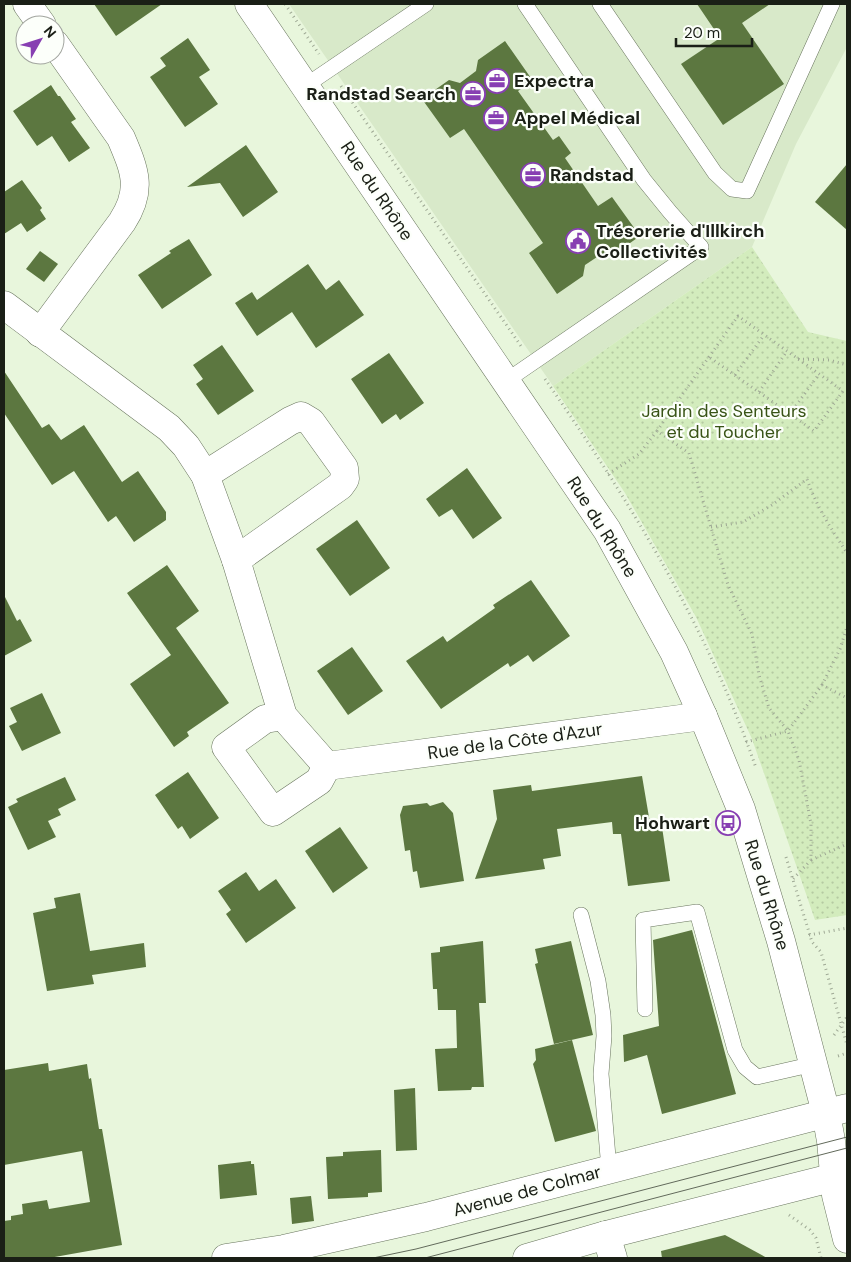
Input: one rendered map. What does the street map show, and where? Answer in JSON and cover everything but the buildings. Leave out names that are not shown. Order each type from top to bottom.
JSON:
[{"type":"main road","points":[[27,4],[35,15]]},
{"type":"main road","name":"Rue du Rhône","points":[[249,4],[608,530],[674,652],[703,716],[741,809],[781,941],[814,1064],[837,1111]]},
{"type":"main road","points":[[40,333],[122,222],[132,207],[135,192],[134,176],[121,138],[65,58]]},
{"type":"main road","points":[[4,305],[169,428],[186,446],[206,475],[236,560],[283,716],[327,766],[318,781],[273,812],[226,747],[264,720],[283,716]]},
{"type":"main road","points":[[206,475],[290,421],[301,416],[311,422],[344,468],[345,479],[340,486],[236,560]]},
{"type":"main road","name":"Rue de la Côte d'Azur","points":[[327,766],[703,716]]},
{"type":"main road","points":[[837,1111],[841,1176],[836,1195],[847,1239]]},
{"type":"main road","name":"Avenue de Colmar","points":[[226,1258],[284,1249],[426,1217],[837,1111]]},
{"type":"main road","points":[[527,1258],[610,1247],[783,1190],[841,1176]]},
{"type":"lane","points":[[306,86],[426,4]]},
{"type":"lane","points":[[506,381],[701,247],[644,180],[525,4]]},
{"type":"lane","points":[[600,4],[715,173],[732,189],[747,191],[832,4]]},
{"type":"lane","points":[[645,1009],[643,920],[697,912],[735,1050],[745,1067],[757,1077],[814,1064]]},
{"type":"lane","points":[[581,915],[598,981],[603,1015],[604,1036],[601,1074],[609,1169]]},
{"type":"path","points":[[608,474],[639,454],[658,431],[709,357],[738,316],[843,391],[814,431],[709,357]]},
{"type":"path","points":[[735,375],[764,335]]},
{"type":"path","points":[[759,392],[787,351]]},
{"type":"path","points":[[797,359],[829,360],[847,365]]},
{"type":"path","points":[[790,414],[819,374]]},
{"type":"path","points":[[658,431],[689,453],[728,584],[752,634],[759,675],[769,708],[788,731],[798,760],[811,824],[811,860]]},
{"type":"path","points":[[711,528],[743,522],[772,505],[808,479],[810,489],[831,529],[847,553]]},
{"type":"path","points":[[746,742],[788,731],[822,685],[840,649],[847,627]]},
{"type":"path","points":[[822,685],[847,698]]},
{"type":"path","points":[[793,880],[811,860],[847,844]]},
{"type":"path","points":[[781,941],[847,928]]},
{"type":"path","points":[[783,1190],[790,1216],[810,1230],[816,1238],[821,1258]]},
{"type":"shaded area","points":[[289,4],[847,4],[847,47],[796,144],[752,247],[553,386]]},
{"type":"green space","name":"Jardin des Senteurs et du Toucher","points":[[752,247],[808,332],[847,341],[847,915],[815,920],[752,739],[696,617],[625,493],[553,386]]},
{"type":"tram line","points":[[373,1258],[416,1249],[847,1137]]},
{"type":"tram line","points":[[425,1258],[847,1148]]},
{"type":"place","name":"Expectra","points":[[497,81]]},
{"type":"place","name":"Randstad Search","points":[[473,94]]},
{"type":"place","name":"Appel Médical","points":[[496,118]]},
{"type":"place","name":"Randstad","points":[[533,175]]},
{"type":"place","name":"Trésorerie d'Illkirch Collectivités","points":[[578,241]]},
{"type":"place","name":"Hohwart","points":[[728,823]]}]
